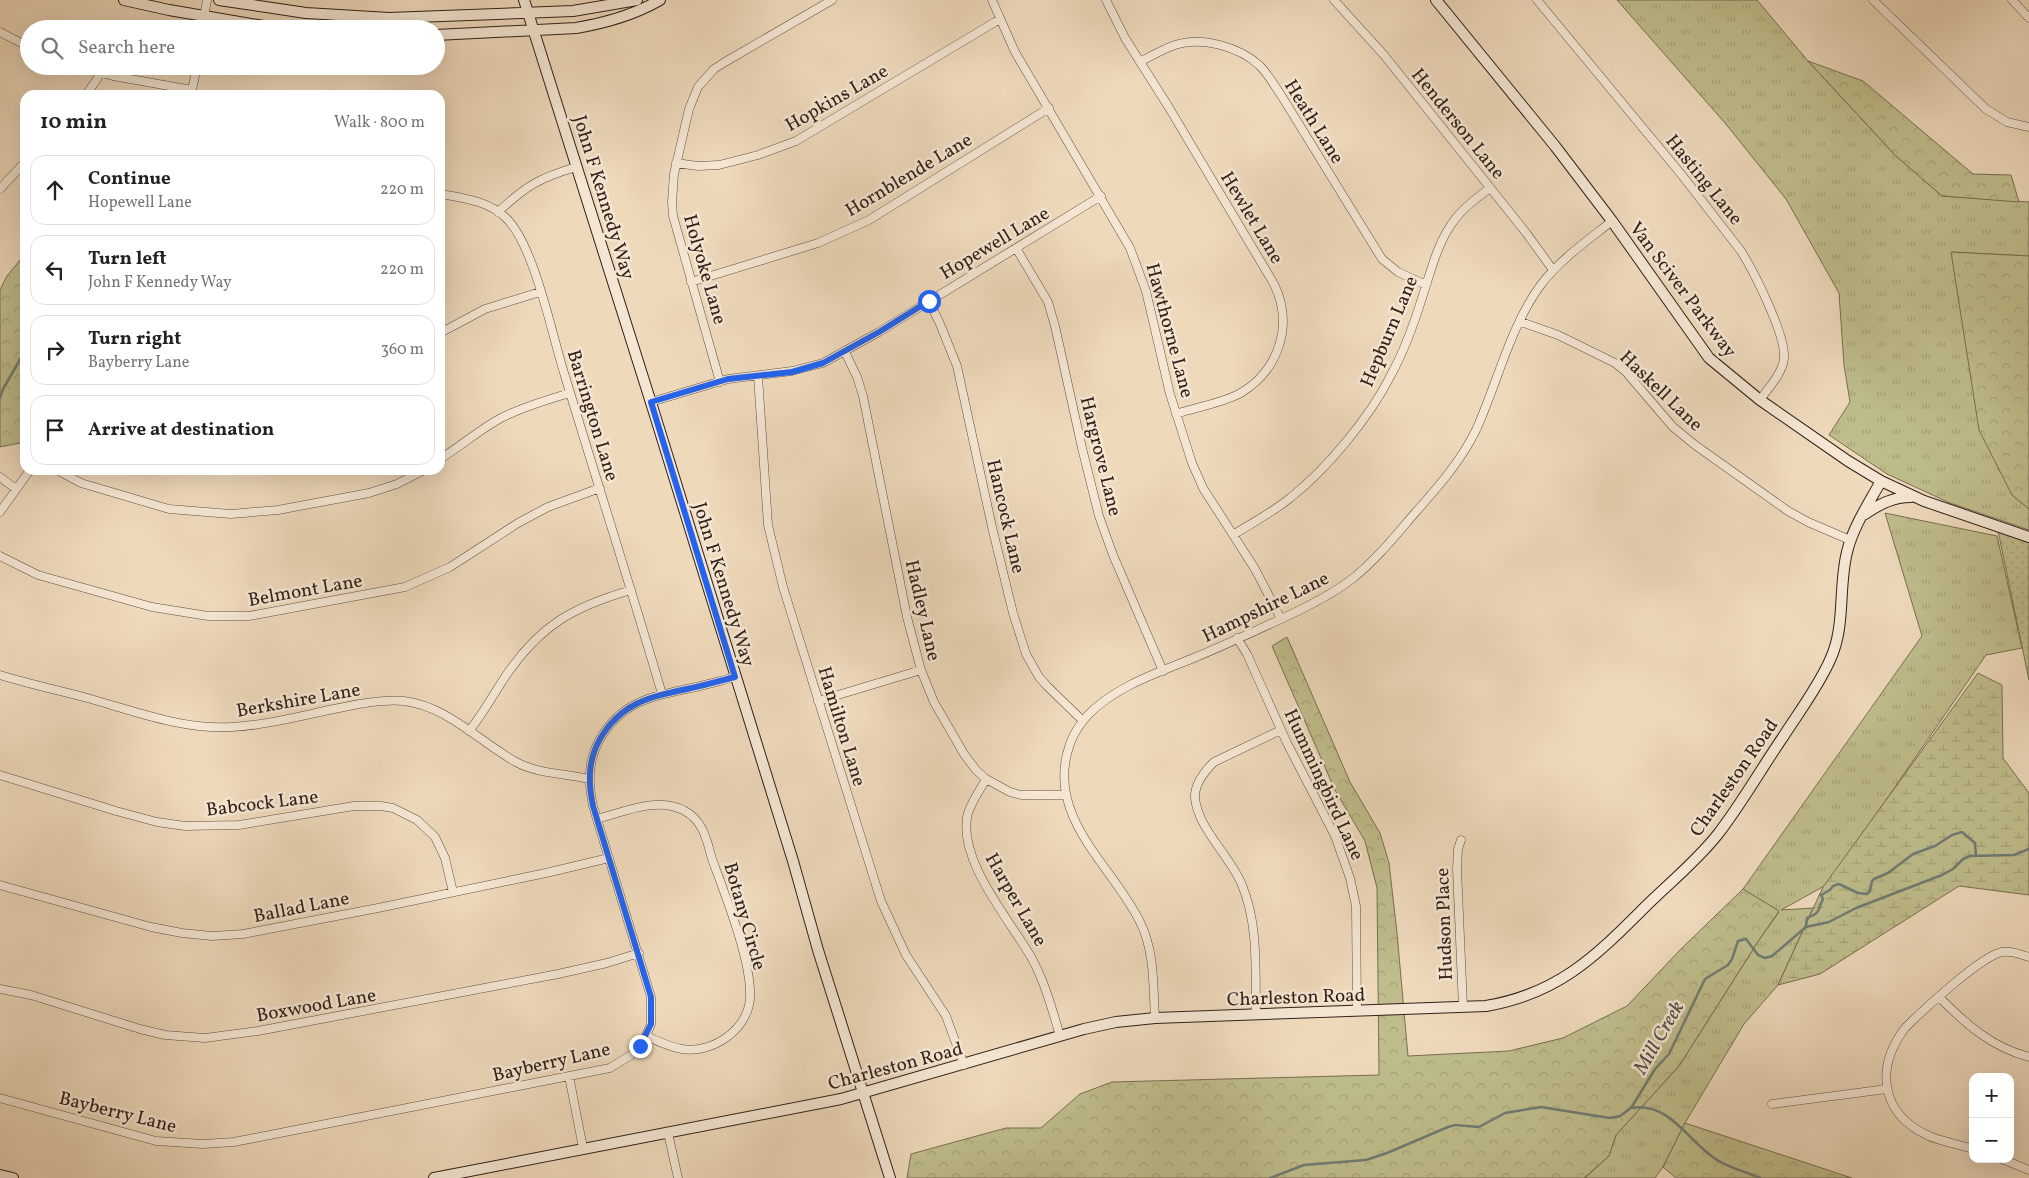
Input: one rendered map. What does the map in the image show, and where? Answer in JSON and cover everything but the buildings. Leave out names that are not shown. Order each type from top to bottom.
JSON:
[{"type":"street","points":[[124,0],[228,20]]},
{"type":"street","points":[[203,20],[207,0]]},
{"type":"street","points":[[219,0],[306,14],[409,18],[587,9],[637,0]]},
{"type":"street","name":"John F Kennedy Way","points":[[524,0],[651,402],[793,861],[818,950],[890,1178]]},
{"type":"street","points":[[445,35],[534,30],[594,24],[640,11],[660,0]]},
{"type":"street","name":"Holyoke Lane","points":[[720,382],[673,216],[672,189],[676,163],[692,97],[705,78],[725,62],[832,0]]},
{"type":"street","name":"Hawthorne Lane","points":[[992,0],[1016,52],[1124,234],[1142,276],[1176,414],[1197,476],[1255,569],[1281,619]]},
{"type":"street","name":"Hewlet Lane","points":[[1106,0],[1118,27],[1261,262],[1280,295],[1283,306],[1284,330],[1281,341],[1271,363],[1256,381],[1228,399],[1176,414]]},
{"type":"street","name":"Henderson Lane","points":[[1334,0],[1384,55],[1553,270]]},
{"type":"street","name":"Van Sciver Parkway","points":[[1436,0],[1526,109],[1612,221],[1709,358],[1760,400],[1848,461],[1881,481],[1914,497],[2029,537]]},
{"type":"street","name":"Hasting Lane","points":[[1537,0],[1681,174],[1749,264],[1772,312],[1784,348],[1785,357],[1782,368],[1760,400]]},
{"type":"street","points":[[1873,0],[1986,109],[2007,122],[2029,127]]},
{"type":"street","points":[[2012,0],[2029,18]]},
{"type":"street","name":"Hopkins Lane","points":[[676,163],[698,166],[719,165],[758,155],[796,141],[1000,19]]},
{"type":"street","points":[[1,34],[20,43]]},
{"type":"street","name":"Heath Lane","points":[[1140,62],[1176,45],[1186,43],[1210,43],[1251,59],[1267,74],[1382,259],[1398,272],[1426,285]]},
{"type":"street","points":[[89,90],[100,75]]},
{"type":"street","points":[[111,75],[182,90]]},
{"type":"street","points":[[192,90],[195,75]]},
{"type":"street","name":"Hornblende Lane","points":[[691,282],[818,243],[869,220],[1048,108]]},
{"type":"street","points":[[0,189],[20,167]]},
{"type":"street","points":[[498,212],[530,184],[576,167]]},
{"type":"street","name":"Hepburn Lane","points":[[1233,535],[1300,490],[1330,459],[1365,417],[1392,374],[1413,324],[1449,227],[1467,206],[1490,188]]},
{"type":"street","name":"Barrington Lane","points":[[445,195],[482,203],[498,212],[515,229],[532,263],[662,694]]},
{"type":"street","name":"Hopewell Lane","points":[[651,402],[720,382],[807,368],[845,352],[1101,196]]},
{"type":"street","name":"Hampshire Lane","points":[[1154,1018],[1151,955],[1141,924],[1115,881],[1078,827],[1066,795],[1064,777],[1067,750],[1072,738],[1083,721],[1097,707],[1119,692],[1310,605],[1338,589],[1363,570],[1387,546],[1460,458],[1476,430],[1500,368],[1533,297],[1553,270],[1612,221]]},
{"type":"street","name":"Hargrove Lane","points":[[1016,248],[1048,302],[1099,516],[1162,671]]},
{"type":"street","points":[[445,330],[485,309],[540,292]]},
{"type":"street","name":"Hancock Lane","points":[[929,301],[957,366],[992,527],[1023,648],[1039,677],[1083,721]]},
{"type":"street","name":"Haskell Lane","points":[[1521,322],[1558,335],[1615,363],[1626,372],[1673,427],[1695,446],[1793,514],[1817,527],[1850,540]]},
{"type":"street","name":"Hadley Lane","points":[[845,352],[857,377],[863,396],[901,589],[921,670],[928,690],[958,745],[976,770],[986,779],[1004,790],[1020,795],[1066,795]]},
{"type":"street","name":"Hamilton Lane","points":[[758,376],[765,494],[770,537],[783,587],[886,915],[906,955],[946,1016],[964,1065]]},
{"type":"street","points":[[445,455],[474,434],[500,419],[524,408],[570,393]]},
{"type":"street","points":[[0,512],[26,475]]},
{"type":"street","points":[[66,475],[81,483],[169,509],[231,514],[270,511],[369,493],[397,484],[414,475]]},
{"type":"street","points":[[0,477],[16,489]]},
{"type":"street","name":"Charleston Road","points":[[434,1178],[864,1094],[1060,1036],[1116,1022],[1154,1018],[1463,1007],[1503,1003],[1535,993],[1564,978],[1632,921],[1718,834],[1813,689],[1831,658],[1840,626],[1842,585],[1850,540],[1881,481]]},
{"type":"street","name":"Belmont Lane","points":[[0,556],[38,575],[152,607],[208,616],[249,616],[405,587],[450,567],[548,506],[600,488]]},
{"type":"street","points":[[1862,516],[1880,504],[1898,497],[1914,497]]},
{"type":"street","points":[[470,731],[513,667],[547,630],[577,609],[631,590]]},
{"type":"street","name":"Hummingbird Lane","points":[[1238,638],[1334,836],[1350,878],[1356,906],[1357,1011]]},
{"type":"street","points":[[818,701],[921,670]]},
{"type":"street","name":"Berkshire Lane","points":[[0,675],[152,716],[200,726],[248,726],[358,704],[389,700],[418,703],[444,715],[501,753],[528,768],[540,772],[589,778]]},
{"type":"street","name":"Bayberry Lane","points":[[0,1098],[156,1141],[203,1144],[250,1140],[610,1068],[621,1062],[635,1050],[646,1036],[651,1024],[651,997],[590,793],[589,778],[592,757],[610,723],[630,707],[662,694],[735,677]]},
{"type":"street","points":[[1256,1015],[1255,946],[1246,896],[1236,873],[1203,821],[1196,805],[1195,789],[1207,769],[1214,762],[1281,730]]},
{"type":"street","name":"Babcock Lane","points":[[0,775],[102,807],[157,822],[185,826],[240,825],[361,806],[394,808],[417,820],[435,837],[446,858],[453,892]]},
{"type":"street","name":"Harper Lane","points":[[986,779],[968,813],[966,824],[971,852],[990,894],[1042,978],[1060,1036]]},
{"type":"street","name":"Botany Circle","points":[[597,819],[643,806],[666,805],[687,812],[696,819],[706,841],[725,896],[745,963],[750,987],[748,1010],[734,1031],[725,1038],[704,1048],[683,1050],[646,1036]]},
{"type":"street","name":"Hudson Place","points":[[1461,840],[1456,869],[1463,1007]]},
{"type":"street","name":"Ballad Lane","points":[[0,885],[151,927],[182,934],[212,936],[243,934],[546,873],[609,858]]},
{"type":"street","points":[[1969,1148],[1940,1140],[1916,1129],[1899,1113],[1891,1103],[1885,1081],[1889,1060],[1897,1038],[1910,1023],[1979,965],[2001,952],[2014,952],[2029,957]]},
{"type":"street","name":"Boxwood Lane","points":[[0,989],[31,995],[165,1035],[205,1038],[258,1031],[558,974],[607,963],[639,953]]},
{"type":"street","points":[[1939,997],[1980,1035],[2000,1048],[2029,1058]]},
{"type":"street","points":[[569,1076],[583,1148]]},
{"type":"street","points":[[1772,1104],[1887,1089]]},
{"type":"street","points":[[668,1133],[678,1178]]},
{"type":"street","points":[[2012,1163],[2029,1170]]},
{"type":"street","points":[[0,1175],[12,1178]]},
{"type":"green space","points":[[1617,0],[1757,0],[1808,61],[1895,155],[1942,196],[2029,202],[2029,256],[1952,252],[2012,495],[2029,509],[2029,530],[1950,503],[1887,474],[1829,435],[1850,402],[1844,365],[1839,293],[1786,199],[1725,123]]},
{"type":"green space","points":[[1808,61],[1863,81],[1973,174],[2011,175],[2019,202],[1942,196],[1895,155]]},
{"type":"green space","points":[[1951,252],[2029,256],[2029,509],[2012,495],[1979,430]]},
{"type":"green space","points":[[20,260],[20,443],[0,447],[0,290],[7,276]]},
{"type":"green space","points":[[1885,513],[1997,536],[2022,648],[1986,655],[1828,884],[1781,910],[1813,908],[1778,985],[1744,1024],[1685,1123],[1663,1167],[1655,1178],[1585,1178],[1609,1156],[1616,1135],[1679,1066],[1759,940],[1779,912],[1743,889],[1922,636]]},
{"type":"green space","points":[[1997,526],[2029,542],[2029,680]]},
{"type":"green space","points":[[1287,637],[1350,782],[1380,833],[1389,863],[1408,1056],[1509,1051],[1563,1038],[1627,1006],[1681,949],[1743,889],[1779,911],[1679,1066],[1616,1135],[1609,1156],[1584,1178],[907,1178],[911,1154],[1006,1128],[1041,1128],[1080,1094],[1112,1082],[1379,1075],[1377,888],[1365,841],[1335,790],[1272,646]]},
{"type":"green space","points":[[1978,673],[2002,685],[2003,758],[2029,793],[2029,895],[1959,886],[1820,974],[1778,985],[1823,887]]},
{"type":"green space","points":[[1685,1123],[1852,1178],[1676,1178],[1663,1167]]},
{"type":"waterway","points":[[0,398],[3,389],[20,360]]},
{"type":"waterway","points":[[1806,927],[1807,918],[1817,913],[1819,909],[1823,899],[1821,895],[1833,886],[1839,884],[1858,893],[1867,894],[1874,879],[1888,873],[1913,854],[1935,846],[1952,835],[1962,832],[1975,843],[1976,856]]},
{"type":"waterway","name":"Mill Creek","points":[[1270,1178],[1304,1165],[1366,1160],[1448,1127],[1455,1125],[1479,1127],[1505,1113],[1541,1107],[1610,1118],[1620,1116],[1631,1108],[1655,1069],[1669,1054],[1705,979],[1728,965],[1738,941],[1746,939],[1758,955],[1765,958],[1772,956],[1806,927],[1829,922],[1856,908],[1942,875],[1970,856],[2014,855],[2029,849]]},
{"type":"waterway","points":[[1631,1108],[1645,1108],[1657,1111],[1678,1125],[1717,1160],[1760,1178]]},
{"type":"route","points":[[640,1046],[651,1024],[651,997],[593,806],[589,778],[592,757],[610,723],[630,707],[653,696],[735,677],[651,402],[728,379],[792,372],[823,363],[879,332],[929,301]]}]
